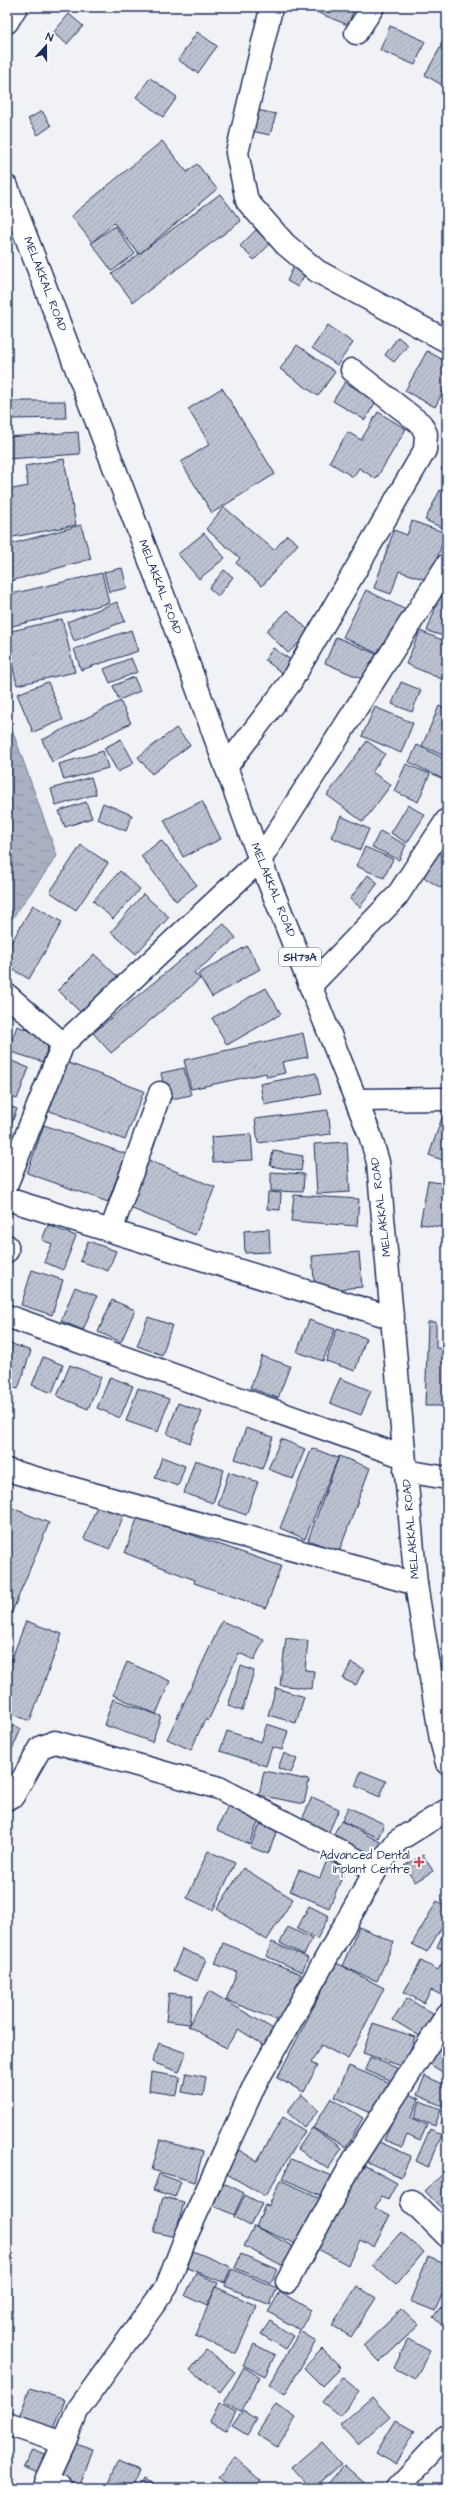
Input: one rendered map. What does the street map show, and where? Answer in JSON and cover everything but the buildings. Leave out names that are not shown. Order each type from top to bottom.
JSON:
[{"type":"street","points":[[7,22],[16,7]]},
{"type":"street","points":[[356,33],[373,7]]},
{"type":"street","points":[[270,13],[237,153],[247,201],[285,244],[317,271],[447,341]]},
{"type":"street","name":"MELAKKAL ROAD","points":[[7,186],[157,578],[260,860],[357,1100],[378,1162],[416,1584],[441,1740],[447,1763]]},
{"type":"street","points":[[226,767],[290,683],[425,450],[426,434],[421,424],[352,370]]},
{"type":"street","points":[[7,1183],[63,1044],[260,860],[447,565]]},
{"type":"street","points":[[311,984],[397,896],[447,820]]},
{"type":"street","points":[[7,995],[63,1044]]},
{"type":"street","points":[[111,1231],[160,1093]]},
{"type":"street","points":[[357,1100],[445,1095]]},
{"type":"street","points":[[7,1199],[393,1318]]},
{"type":"street","points":[[7,1246],[7,1251]]},
{"type":"street","points":[[7,1316],[405,1464],[447,1478]]},
{"type":"street","points":[[7,1470],[416,1584]]},
{"type":"street","points":[[7,1799],[13,1796],[41,1747],[54,1742],[219,1788],[376,1870]]},
{"type":"street","points":[[61,2488],[46,2482],[64,2444],[77,2411],[167,2286],[187,2234],[255,2084],[376,1870],[396,1841],[447,1810]]},
{"type":"street","points":[[288,2282],[356,2156],[447,2015]]},
{"type":"street","points":[[412,2201],[447,2236]]},
{"type":"street","points":[[7,2424],[64,2444]]},
{"type":"street","points":[[397,2488],[447,2435]]},
{"type":"water","points":[[7,715],[57,856],[7,926]]},
{"type":"place","name":"Advanced Dental Inplant Centre","points":[[419,1862]]}]
